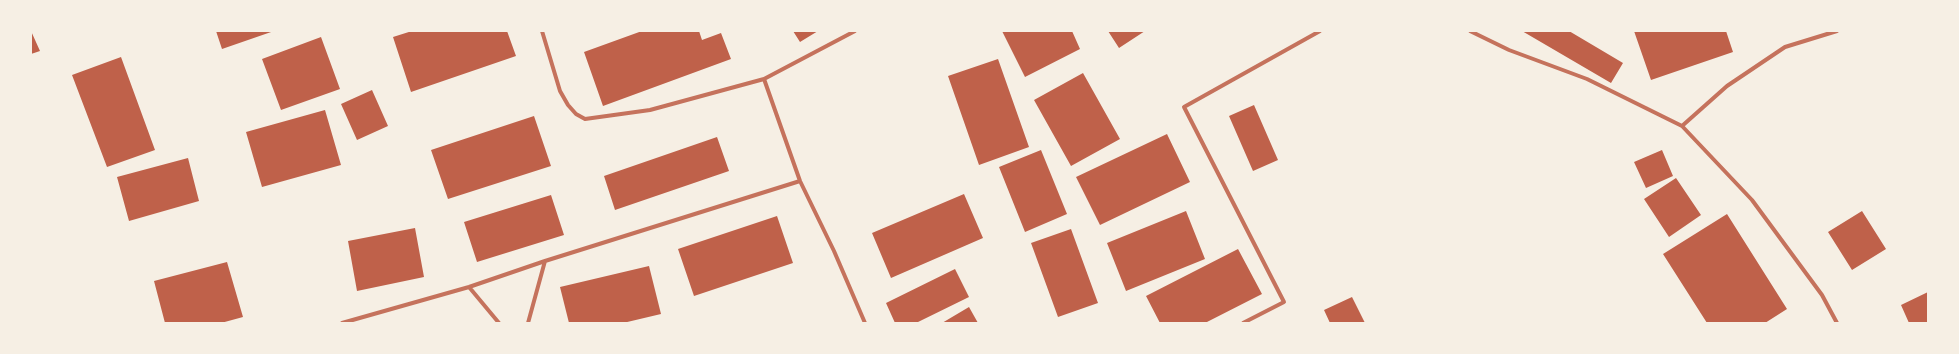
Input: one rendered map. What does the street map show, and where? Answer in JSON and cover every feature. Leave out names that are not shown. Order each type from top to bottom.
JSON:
[{"type":"street","points":[[542,31],[560,91],[568,105],[576,114],[585,119],[650,110],[764,78],[855,31]]},
{"type":"street","points":[[1243,323],[1284,302],[1184,106],[1320,31]]},
{"type":"street","points":[[1470,31],[1509,50],[1587,79],[1682,126],[1752,200],[1822,295],[1837,323]]},
{"type":"street","points":[[1682,126],[1727,86],[1786,47],[1837,31]]},
{"type":"street","points":[[764,78],[800,180],[834,251],[865,323]]},
{"type":"street","points":[[342,323],[469,287],[545,261],[800,180]]},
{"type":"street","points":[[528,323],[545,261]]},
{"type":"street","points":[[469,287],[499,323]]},
{"type":"building","points":[[31,31],[40,51],[31,54]]},
{"type":"building","points":[[216,31],[274,31],[222,49]]},
{"type":"building","points":[[412,31],[507,31],[516,56],[411,92],[393,37]]},
{"type":"building","points":[[642,31],[699,31],[702,40],[721,33],[731,59],[603,106],[584,52]]},
{"type":"building","points":[[793,31],[818,31],[800,42]]},
{"type":"building","points":[[1002,31],[1072,31],[1080,49],[1025,77]]},
{"type":"building","points":[[1108,31],[1145,31],[1119,48]]},
{"type":"building","points":[[1522,31],[1569,31],[1623,63],[1611,83]]},
{"type":"building","points":[[1634,31],[1726,31],[1733,52],[1651,80]]},
{"type":"building","points":[[321,37],[340,89],[281,110],[262,59]]},
{"type":"building","points":[[121,57],[155,150],[107,167],[72,75]]},
{"type":"building","points":[[998,59],[1029,147],[979,165],[948,76]]},
{"type":"building","points":[[1083,73],[1120,139],[1071,166],[1034,100]]},
{"type":"building","points":[[372,90],[388,126],[357,140],[341,104]]},
{"type":"building","points":[[1254,105],[1278,160],[1253,171],[1229,116]]},
{"type":"building","points":[[325,110],[341,165],[262,187],[246,132]]},
{"type":"building","points":[[534,116],[551,166],[448,199],[431,150]]},
{"type":"building","points":[[1167,134],[1190,182],[1100,225],[1076,177]]},
{"type":"building","points":[[717,137],[729,171],[615,210],[604,176]]},
{"type":"building","points":[[1041,150],[1067,214],[1025,232],[999,167]]},
{"type":"building","points":[[1662,150],[1673,176],[1646,188],[1634,162]]},
{"type":"building","points":[[188,158],[199,201],[129,221],[117,177]]},
{"type":"building","points":[[1676,178],[1701,215],[1669,237],[1644,199]]},
{"type":"building","points":[[964,194],[983,238],[891,278],[872,233]]},
{"type":"building","points":[[551,195],[564,235],[477,262],[464,222]]},
{"type":"building","points":[[1186,211],[1205,259],[1126,291],[1107,243]]},
{"type":"building","points":[[1862,211],[1886,249],[1852,270],[1828,232]]},
{"type":"building","points":[[1727,214],[1787,309],[1765,323],[1707,323],[1663,254]]},
{"type":"building","points":[[777,216],[793,263],[694,296],[678,249]]},
{"type":"building","points":[[415,228],[424,277],[357,291],[348,241]]},
{"type":"building","points":[[1071,229],[1098,303],[1058,317],[1031,243]]},
{"type":"building","points":[[1238,249],[1262,294],[1205,323],[1160,323],[1146,296]]},
{"type":"building","points":[[227,262],[243,317],[221,323],[165,323],[154,281]]},
{"type":"building","points":[[649,266],[661,314],[623,323],[569,323],[560,287]]},
{"type":"building","points":[[955,269],[969,297],[916,323],[895,323],[886,303]]},
{"type":"building","points":[[1928,292],[1928,323],[1909,323],[1901,305]]},
{"type":"building","points":[[1352,297],[1365,323],[1330,323],[1324,310]]},
{"type":"building","points":[[969,307],[978,323],[942,323]]}]
